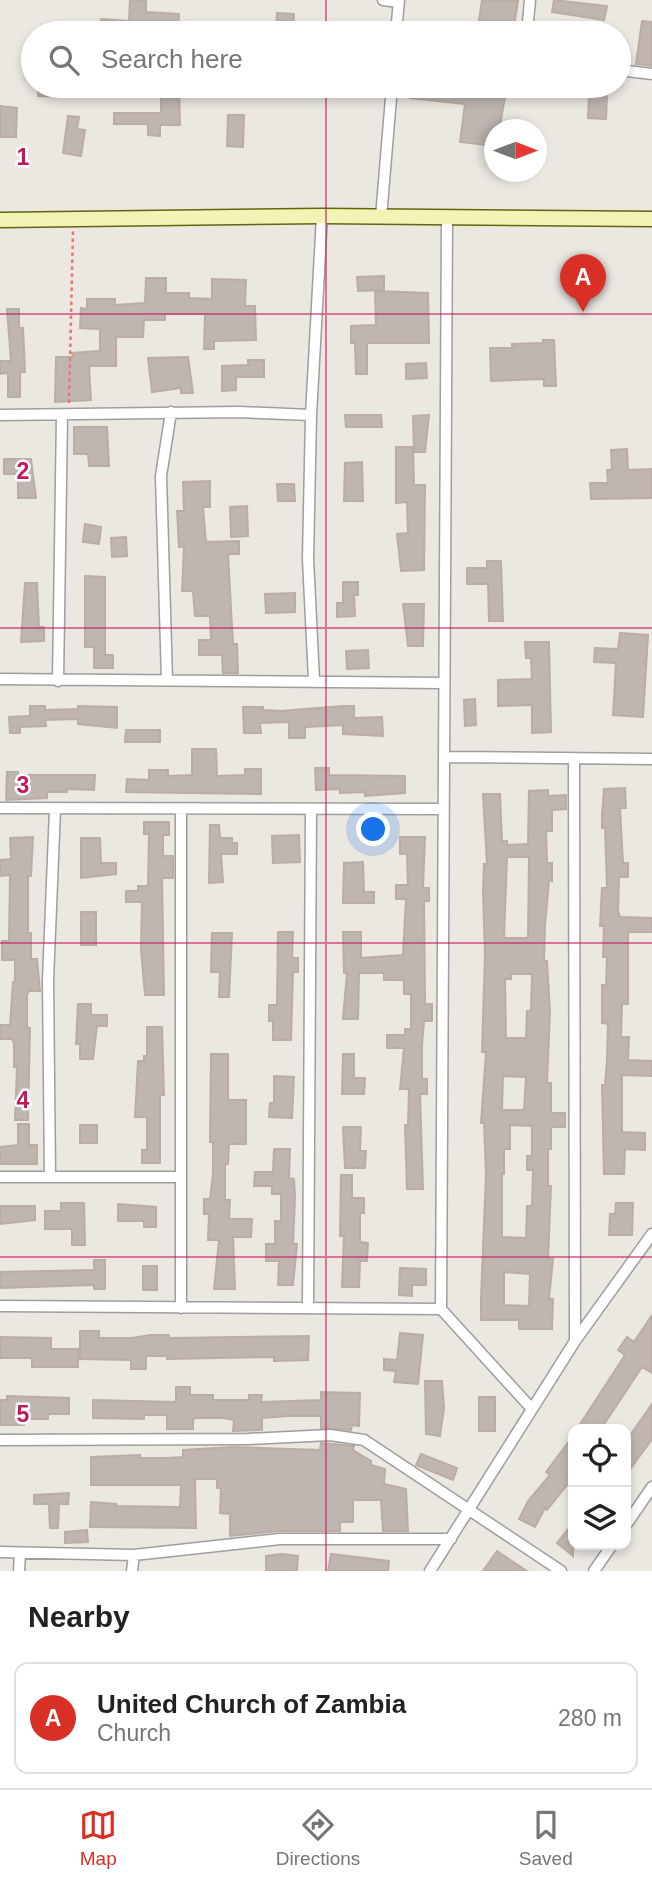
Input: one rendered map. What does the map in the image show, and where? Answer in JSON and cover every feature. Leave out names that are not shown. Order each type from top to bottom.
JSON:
[{"type":"main road","points":[[0,220],[322,216],[652,219]]},
{"type":"street","points":[[383,0],[399,1],[397,21]]},
{"type":"street","points":[[528,21],[530,0]]},
{"type":"street","points":[[631,71],[652,74]]},
{"type":"street","points":[[380,217],[390,98]]},
{"type":"street","points":[[314,680],[308,559],[322,216]]},
{"type":"street","points":[[447,217],[441,1309],[532,1409]]},
{"type":"street","points":[[0,415],[171,412],[312,415]]},
{"type":"street","points":[[167,680],[161,476],[171,412]]},
{"type":"street","points":[[58,681],[66,414]]},
{"type":"street","points":[[0,679],[444,683]]},
{"type":"street","points":[[446,757],[652,759]]},
{"type":"street","points":[[574,758],[575,1341]]},
{"type":"street","points":[[0,808],[311,811],[443,809]]},
{"type":"street","points":[[50,1176],[48,980],[55,809]]},
{"type":"street","points":[[181,810],[181,1308]]},
{"type":"street","points":[[308,1307],[311,811]]},
{"type":"street","points":[[0,1177],[179,1177]]},
{"type":"street","points":[[430,1571],[575,1341],[652,1234]]},
{"type":"street","points":[[0,1306],[441,1309]]},
{"type":"street","points":[[0,1440],[248,1439],[330,1435],[363,1440],[561,1571]]},
{"type":"street","points":[[631,1518],[652,1487]]},
{"type":"street","points":[[0,1552],[134,1555],[280,1539],[451,1539]]},
{"type":"street","points":[[594,1571],[609,1550]]},
{"type":"street","points":[[19,1571],[20,1553]]},
{"type":"street","points":[[132,1571],[134,1555]]},
{"type":"path","points":[[66,414],[73,221]]},
{"type":"building","points":[[130,0],[146,1],[146,12],[179,14],[179,21],[129,21]]},
{"type":"building","points":[[482,0],[518,1],[515,21],[479,20]]},
{"type":"building","points":[[554,0],[607,6],[604,20],[552,12]]},
{"type":"building","points":[[277,13],[294,14],[294,21],[277,21]]},
{"type":"building","points":[[642,21],[652,22],[652,66],[636,64]]},
{"type":"building","points":[[161,98],[179,98],[180,125],[160,125],[160,136],[148,135],[148,124],[114,124],[114,113],[161,113]]},
{"type":"building","points":[[410,98],[505,98],[501,119],[484,119],[484,145],[460,142],[465,104]]},
{"type":"building","points":[[589,98],[607,98],[606,119],[588,118]]},
{"type":"building","points":[[0,106],[17,108],[16,137],[0,137]]},
{"type":"building","points":[[228,115],[244,115],[243,147],[227,146]]},
{"type":"building","points":[[68,116],[79,117],[77,129],[85,130],[81,156],[63,153]]},
{"type":"building","points":[[384,276],[384,290],[358,291],[357,277]]},
{"type":"building","points":[[146,278],[166,278],[166,293],[189,293],[189,298],[212,299],[212,279],[246,280],[245,306],[255,306],[256,340],[214,341],[214,349],[204,349],[205,314],[165,314],[165,320],[144,320],[143,337],[116,337],[116,366],[89,366],[91,400],[55,402],[56,357],[73,357],[72,353],[100,351],[100,329],[80,328],[81,308],[87,309],[87,299],[115,299],[115,305],[145,303]]},
{"type":"building","points":[[375,291],[428,293],[429,343],[367,343],[367,374],[356,374],[355,343],[351,343],[351,326],[376,325]]},
{"type":"building","points":[[7,309],[19,309],[19,328],[23,328],[25,372],[20,372],[20,397],[8,397],[8,373],[0,374],[0,361],[11,361]]},
{"type":"building","points":[[543,340],[554,340],[556,386],[544,386],[544,379],[491,381],[490,348],[512,348],[512,344],[543,343]]},
{"type":"building","points":[[188,357],[193,393],[181,393],[181,388],[152,392],[148,358]]},
{"type":"building","points":[[248,360],[264,360],[264,377],[236,377],[236,390],[222,391],[222,366],[248,365]]},
{"type":"building","points":[[426,363],[427,378],[406,379],[406,364]]},
{"type":"building","points":[[345,415],[381,415],[382,427],[346,427]]},
{"type":"building","points":[[429,415],[425,452],[414,452],[413,416]]},
{"type":"building","points":[[74,427],[107,427],[109,466],[89,466],[88,454],[74,454]]},
{"type":"building","points":[[396,447],[413,447],[414,485],[425,485],[424,570],[401,571],[397,534],[408,533],[407,502],[396,503]]},
{"type":"building","points":[[627,449],[628,470],[652,469],[652,498],[591,499],[590,483],[608,483],[607,470],[612,470],[611,450]]},
{"type":"building","points":[[4,459],[31,459],[36,498],[18,498],[18,474],[4,474]]},
{"type":"building","points":[[362,462],[363,501],[344,501],[345,463]]},
{"type":"building","points":[[210,481],[210,507],[203,507],[206,542],[239,541],[239,554],[228,554],[233,644],[237,644],[238,673],[223,673],[222,655],[199,655],[199,640],[211,640],[210,616],[195,616],[193,591],[182,591],[184,546],[179,547],[177,511],[184,511],[183,482]]},
{"type":"building","points":[[277,484],[294,484],[295,501],[278,501]]},
{"type":"building","points":[[247,506],[248,536],[231,537],[230,507]]},
{"type":"building","points":[[85,524],[101,527],[99,544],[83,542]]},
{"type":"building","points":[[126,537],[127,556],[112,557],[111,538]]},
{"type":"building","points":[[487,561],[501,561],[503,621],[489,621],[488,584],[467,584],[467,568],[487,568]]},
{"type":"building","points":[[85,576],[105,577],[105,655],[113,655],[113,668],[94,668],[94,647],[85,647]]},
{"type":"building","points":[[343,582],[358,582],[358,595],[354,595],[355,616],[337,617],[337,603],[343,603]]},
{"type":"building","points":[[25,583],[37,583],[39,627],[44,627],[44,641],[21,642]]},
{"type":"building","points":[[295,593],[295,612],[266,613],[265,594]]},
{"type":"building","points":[[403,604],[424,604],[423,646],[408,646]]},
{"type":"building","points":[[620,633],[648,635],[643,717],[613,715],[616,663],[594,662],[595,648],[618,649]]},
{"type":"building","points":[[525,642],[549,642],[551,732],[532,733],[532,705],[498,706],[498,680],[532,679],[531,658],[526,658]]},
{"type":"building","points":[[368,650],[369,668],[347,669],[346,651]]},
{"type":"building","points":[[475,699],[476,725],[465,726],[464,700]]},
{"type":"building","points":[[30,706],[45,706],[45,710],[78,709],[78,706],[117,707],[117,728],[78,724],[78,719],[45,720],[46,726],[20,727],[20,733],[10,733],[9,717],[30,716]]},
{"type":"building","points":[[354,706],[354,718],[382,717],[383,736],[343,734],[343,725],[305,727],[305,738],[289,738],[289,722],[260,723],[261,733],[244,733],[243,707],[281,711]]},
{"type":"building","points":[[126,730],[160,730],[160,742],[125,742]]},
{"type":"building","points":[[192,749],[216,749],[217,776],[245,775],[245,769],[261,769],[261,794],[126,792],[127,779],[149,780],[149,770],[168,770],[168,776],[192,775]]},
{"type":"building","points":[[315,768],[329,768],[329,775],[405,776],[405,793],[365,796],[365,792],[316,790]]},
{"type":"building","points":[[7,772],[18,772],[18,775],[95,775],[94,790],[67,789],[67,792],[47,792],[47,798],[6,800]]},
{"type":"building","points":[[625,788],[626,808],[620,808],[623,863],[628,863],[628,877],[619,877],[618,911],[620,917],[652,918],[652,932],[628,932],[628,1004],[622,1004],[621,1037],[629,1037],[628,1060],[652,1061],[652,1076],[622,1075],[622,1132],[645,1133],[645,1150],[625,1149],[624,1174],[604,1174],[602,1085],[605,1085],[608,1024],[602,1023],[602,985],[606,985],[607,957],[603,957],[604,926],[600,926],[602,888],[607,888],[605,827],[602,828],[602,815],[604,789]]},
{"type":"building","points":[[548,790],[548,796],[566,795],[566,809],[552,810],[552,831],[546,831],[547,863],[552,863],[544,961],[547,961],[550,1011],[547,1083],[551,1083],[551,1113],[565,1113],[565,1127],[551,1127],[551,1149],[548,1149],[548,1186],[551,1186],[548,1259],[553,1259],[549,1299],[553,1299],[552,1329],[519,1329],[519,1320],[481,1320],[486,1174],[484,1123],[481,1123],[486,1052],[482,1052],[485,954],[483,892],[484,864],[487,864],[483,794],[500,794],[502,841],[507,841],[507,845],[528,844],[529,791]],"holes":[[[507,857],[529,857],[528,938],[504,938]],[[511,974],[532,974],[531,1011],[527,1011],[526,1038],[506,1038],[505,979],[511,979]],[[503,1076],[526,1077],[524,1110],[502,1110]],[[510,1125],[532,1126],[532,1156],[527,1156],[527,1170],[533,1170],[532,1206],[527,1206],[526,1238],[502,1237],[504,1149],[510,1149]],[[504,1272],[530,1274],[529,1306],[504,1305]]]},
{"type":"building","points":[[144,822],[169,822],[169,835],[163,835],[163,856],[173,856],[173,878],[162,878],[164,995],[145,995],[141,949],[142,902],[126,902],[126,891],[138,891],[138,886],[148,886],[149,834],[144,834]]},
{"type":"building","points":[[210,825],[219,825],[220,838],[232,838],[232,843],[237,843],[237,854],[221,854],[223,882],[209,883]]},
{"type":"building","points":[[299,835],[300,862],[273,863],[272,836]]},
{"type":"building","points":[[33,837],[31,876],[28,876],[28,933],[31,933],[31,959],[37,959],[40,991],[29,991],[27,995],[27,1028],[30,1028],[28,1120],[15,1120],[17,1067],[14,1067],[14,1043],[12,1039],[0,1039],[0,1025],[10,1025],[15,960],[2,960],[2,941],[9,941],[10,875],[0,876],[0,860],[11,859],[10,838]]},
{"type":"building","points":[[400,837],[425,837],[423,888],[429,888],[429,901],[424,901],[425,1004],[432,1004],[432,1021],[424,1021],[422,1045],[422,1079],[427,1079],[427,1094],[420,1094],[423,1189],[407,1189],[405,1125],[408,1125],[409,1089],[400,1089],[404,1048],[387,1048],[387,1035],[405,1035],[405,1029],[411,1029],[411,994],[404,994],[404,980],[384,980],[384,973],[359,973],[358,1019],[343,1019],[347,973],[344,973],[343,932],[361,932],[361,958],[403,955],[406,899],[396,899],[396,885],[408,885],[407,854],[400,854]]},
{"type":"building","points":[[81,838],[100,838],[101,863],[116,863],[116,874],[81,878]]},
{"type":"building","points":[[363,862],[364,892],[374,892],[374,903],[343,903],[344,863]]},
{"type":"building","points":[[81,912],[96,912],[96,945],[81,945]]},
{"type":"building","points":[[278,932],[293,932],[292,958],[298,958],[298,972],[293,972],[291,1040],[273,1040],[273,1021],[269,1021],[269,1005],[277,1005]]},
{"type":"building","points":[[212,933],[232,933],[229,997],[219,997],[220,972],[211,972]]},
{"type":"building","points":[[78,1004],[91,1004],[91,1015],[107,1015],[107,1026],[97,1026],[93,1059],[80,1059],[80,1044],[76,1044]]},
{"type":"building","points":[[147,1027],[162,1027],[164,1095],[160,1095],[160,1163],[142,1163],[142,1150],[147,1150],[147,1117],[135,1117],[138,1061],[144,1061],[144,1056],[147,1056]]},
{"type":"building","points":[[211,1054],[228,1054],[228,1100],[246,1100],[246,1144],[229,1144],[228,1164],[225,1164],[225,1200],[230,1200],[229,1219],[252,1219],[251,1237],[233,1237],[235,1289],[214,1289],[219,1240],[208,1240],[209,1214],[204,1214],[204,1199],[210,1199],[213,1174],[213,1142],[210,1142]]},
{"type":"building","points":[[343,1054],[354,1054],[354,1078],[365,1078],[364,1094],[342,1094]]},
{"type":"building","points":[[274,1076],[294,1077],[292,1118],[269,1117],[270,1103],[274,1103]]},
{"type":"building","points":[[18,1124],[29,1124],[29,1145],[37,1145],[37,1164],[0,1164],[0,1147],[18,1145]]},
{"type":"building","points":[[80,1125],[97,1125],[97,1143],[80,1143]]},
{"type":"building","points":[[343,1127],[361,1127],[360,1151],[366,1151],[365,1168],[345,1168]]},
{"type":"building","points":[[274,1149],[290,1149],[289,1178],[294,1179],[295,1197],[293,1244],[297,1244],[293,1285],[278,1285],[279,1261],[266,1261],[266,1244],[275,1244],[275,1221],[281,1221],[281,1194],[272,1194],[272,1186],[254,1186],[255,1172],[273,1172]]},
{"type":"building","points":[[341,1175],[352,1175],[352,1198],[364,1198],[364,1213],[360,1213],[360,1242],[368,1243],[367,1261],[360,1261],[359,1287],[342,1287],[344,1236],[340,1236]]},
{"type":"building","points":[[61,1203],[84,1203],[85,1245],[72,1245],[72,1229],[45,1229],[45,1211],[61,1211]]},
{"type":"building","points":[[616,1203],[633,1203],[632,1235],[609,1235],[610,1214],[615,1214]]},
{"type":"building","points":[[118,1204],[156,1207],[156,1227],[144,1227],[144,1221],[118,1221]]},
{"type":"building","points":[[0,1206],[35,1206],[35,1220],[0,1224]]},
{"type":"building","points":[[94,1260],[105,1260],[105,1289],[94,1289],[94,1285],[0,1288],[0,1272],[94,1270]]},
{"type":"building","points":[[143,1266],[157,1266],[157,1290],[143,1290]]},
{"type":"building","points":[[400,1268],[426,1269],[426,1285],[412,1285],[412,1296],[399,1295]]},
{"type":"building","points":[[652,1315],[652,1373],[642,1367],[604,1424],[580,1424],[625,1355],[618,1350],[627,1337],[634,1342]]},
{"type":"building","points":[[80,1331],[99,1331],[99,1338],[151,1335],[169,1335],[169,1338],[309,1336],[308,1360],[274,1361],[274,1357],[167,1359],[167,1356],[146,1356],[146,1369],[131,1369],[131,1360],[80,1359]]},
{"type":"building","points":[[400,1333],[423,1335],[418,1384],[394,1382],[396,1371],[384,1370],[384,1359],[397,1360]]},
{"type":"building","points":[[0,1337],[51,1338],[51,1349],[78,1349],[78,1367],[32,1367],[32,1358],[0,1358]]},
{"type":"building","points":[[425,1381],[442,1381],[444,1408],[440,1436],[426,1434]]},
{"type":"building","points":[[176,1387],[190,1387],[190,1395],[213,1395],[213,1400],[249,1400],[249,1395],[262,1395],[261,1402],[321,1400],[321,1392],[360,1393],[359,1426],[352,1425],[351,1430],[321,1428],[321,1416],[262,1418],[262,1430],[233,1431],[234,1420],[224,1418],[196,1418],[193,1419],[193,1429],[167,1429],[167,1415],[144,1415],[144,1419],[93,1418],[93,1400],[176,1402]]},
{"type":"building","points":[[7,1396],[69,1398],[69,1414],[48,1414],[48,1419],[24,1419],[24,1425],[0,1425],[0,1400],[7,1400]]},
{"type":"building","points":[[479,1397],[495,1397],[495,1431],[479,1431]]},
{"type":"building","points":[[652,1404],[652,1439],[631,1468],[631,1434]]},
{"type":"building","points":[[321,1443],[354,1446],[353,1450],[371,1461],[371,1465],[385,1469],[384,1484],[406,1489],[408,1531],[383,1531],[381,1500],[353,1500],[353,1522],[340,1522],[340,1531],[280,1531],[230,1536],[230,1514],[220,1513],[221,1488],[217,1488],[217,1479],[195,1479],[196,1528],[90,1527],[91,1502],[116,1506],[180,1507],[181,1485],[91,1485],[91,1457],[183,1457],[183,1450],[233,1447],[320,1450]]},
{"type":"building","points":[[568,1443],[568,1484],[547,1510],[545,1508],[535,1527],[519,1519],[528,1501],[550,1475],[546,1472]]},
{"type":"building","points":[[421,1454],[457,1468],[453,1480],[416,1465]]},
{"type":"building","points":[[69,1493],[68,1504],[59,1504],[58,1528],[50,1528],[49,1504],[34,1504],[34,1495]]},
{"type":"building","points":[[568,1529],[568,1550],[573,1550],[573,1556],[557,1543]]},
{"type":"building","points":[[87,1530],[88,1542],[65,1543],[65,1532]]},
{"type":"building","points":[[497,1551],[527,1571],[483,1571]]},
{"type":"building","points":[[331,1554],[389,1561],[388,1571],[328,1571]]},
{"type":"building","points":[[266,1556],[298,1556],[297,1571],[266,1571]]},
{"type":"place","name":"United Church of Zambia","points":[[583,312]]}]
